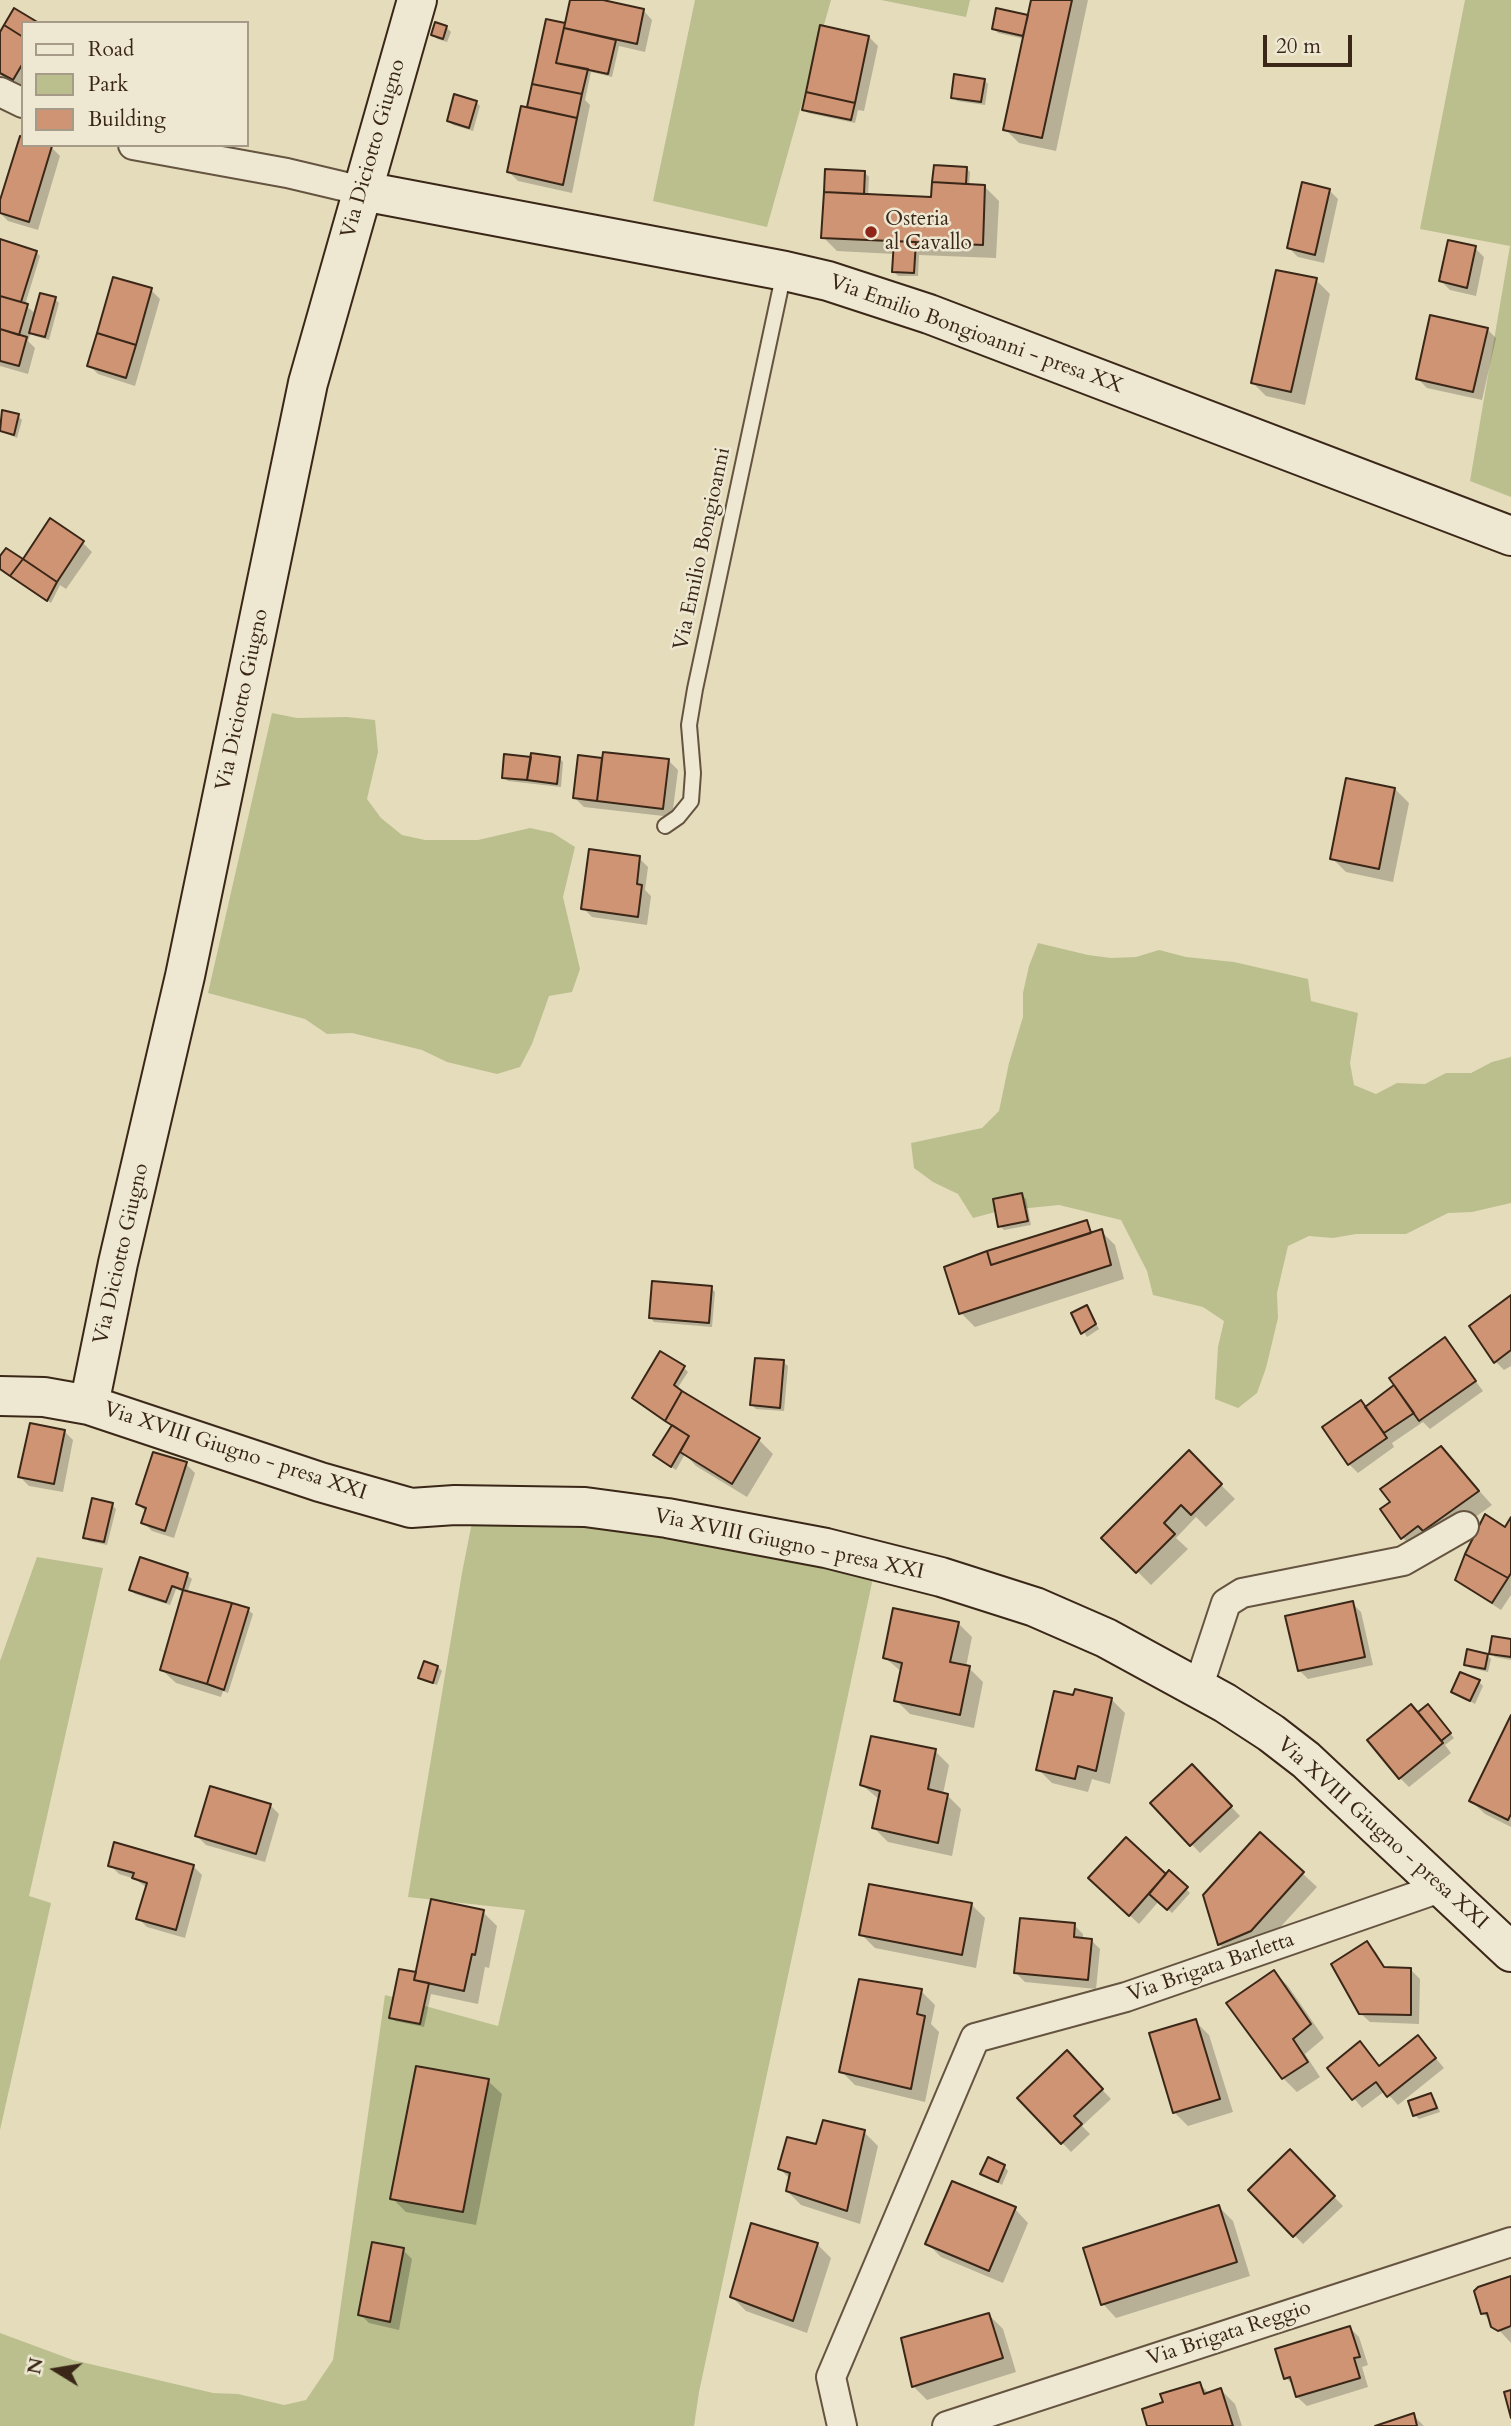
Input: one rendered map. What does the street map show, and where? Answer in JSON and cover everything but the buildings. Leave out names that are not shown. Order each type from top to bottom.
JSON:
[{"type":"main road","name":"Via Diciotto Giugno","points":[[89,1405],[118,1263],[185,976],[308,383],[417,0]]},
{"type":"main road","name":"Via Emilio Bongioanni - presa XX","points":[[363,191],[828,281],[929,314],[1511,536]]},
{"type":"main road","name":"Via XVIII Giugno - presa XXI","points":[[0,1395],[44,1397],[89,1405],[320,1482],[411,1508],[455,1505],[585,1507],[667,1518],[813,1546],[942,1577],[1035,1607],[1106,1637],[1198,1688],[1271,1733],[1306,1760],[1511,1951]]},
{"type":"street","points":[[0,92],[21,102]]},
{"type":"street","name":"Via Emilio Bongioanni - presa XX","points":[[144,147],[287,173],[363,191]]},
{"type":"street","points":[[1198,1688],[1226,1603],[1242,1593],[1403,1561],[1464,1526]]},
{"type":"street","name":"Via Brigata Barletta","points":[[842,2426],[831,2376],[975,2038],[1126,1997],[1443,1887]]},
{"type":"street","name":"Via Brigata Reggio","points":[[947,2426],[1511,2242]]},
{"type":"lane","name":"Via Emilio Bongioanni","points":[[665,826],[678,817],[691,800],[693,773],[689,725],[695,689],[785,271]]},
{"type":"green space","points":[[695,0],[831,0],[767,227],[653,201]]},
{"type":"green space","points":[[881,0],[970,0],[966,17]]},
{"type":"green space","points":[[1465,0],[1511,0],[1511,497],[1470,481],[1510,246],[1420,229]]},
{"type":"green space","points":[[272,713],[297,718],[347,717],[375,720],[378,752],[367,799],[381,818],[402,835],[425,840],[478,840],[530,828],[553,833],[575,847],[563,897],[580,969],[572,992],[549,996],[532,1044],[520,1067],[497,1074],[447,1062],[422,1050],[352,1033],[327,1034],[305,1019],[208,993]]},
{"type":"green space","points":[[1038,943],[1111,958],[1136,957],[1159,950],[1186,957],[1234,962],[1308,979],[1311,1001],[1358,1013],[1350,1063],[1354,1085],[1376,1094],[1397,1083],[1425,1084],[1446,1073],[1471,1073],[1492,1062],[1511,1057],[1511,1203],[1472,1212],[1448,1213],[1406,1234],[1356,1234],[1333,1238],[1309,1236],[1288,1246],[1277,1293],[1278,1318],[1257,1393],[1238,1408],[1215,1399],[1218,1347],[1224,1321],[1203,1307],[1153,1295],[1147,1271],[1121,1220],[1059,1205],[999,1211],[973,1218],[958,1194],[933,1182],[914,1168],[911,1143],[982,1128],[999,1111],[1009,1063],[1023,1017],[1023,993],[1029,966]]},
{"type":"green space","points":[[474,1512],[613,1520],[873,1578],[699,2392],[694,2426],[0,2426],[0,2333],[73,2360],[213,2393],[238,2394],[284,2405],[306,2400],[333,2360],[385,1995],[498,2026],[525,1910],[408,1897]]},
{"type":"green space","points":[[37,1557],[103,1568],[29,1896],[51,1903],[0,2130],[0,1661]]},
{"type":"place","name":"Osteria al Cavallo","points":[[871,232]]}]
